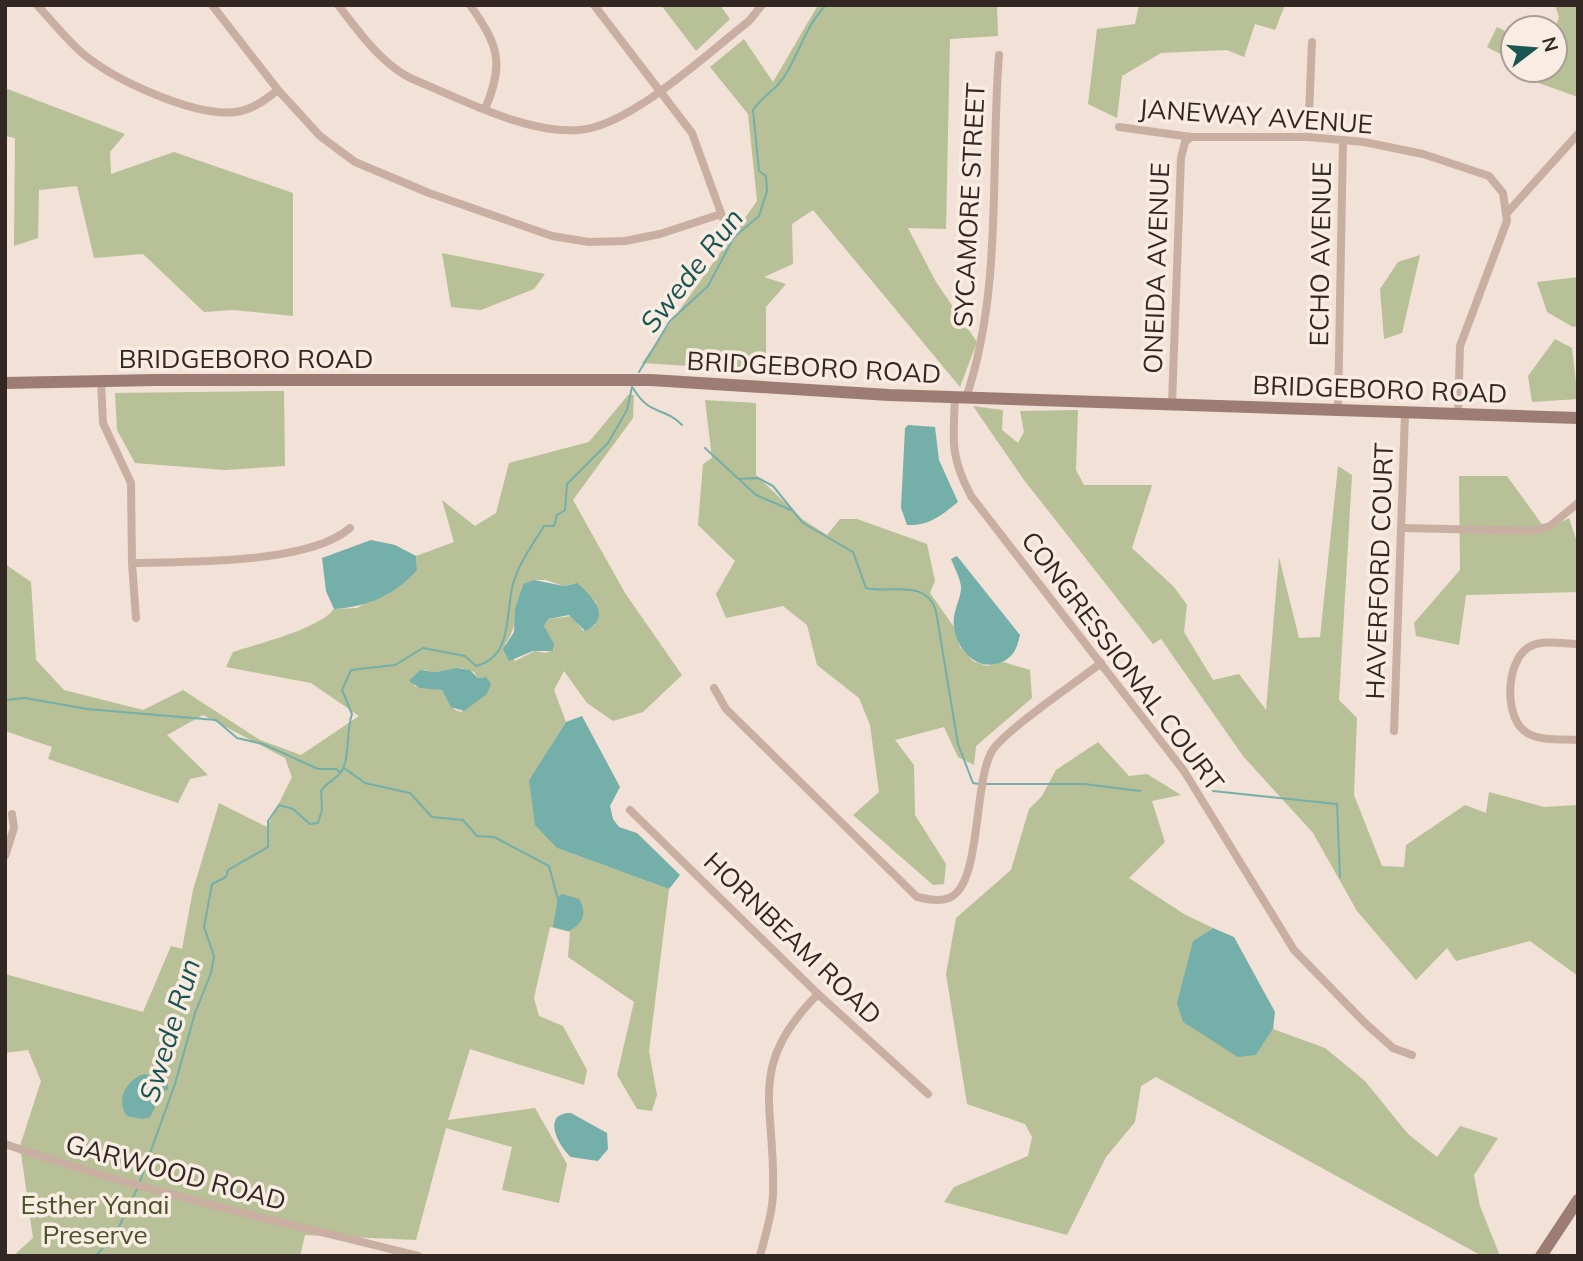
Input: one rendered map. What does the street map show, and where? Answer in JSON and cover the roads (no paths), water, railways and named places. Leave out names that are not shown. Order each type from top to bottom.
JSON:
[{"type":"main road","name":"BRIDGEBORO ROAD","points":[[5,383],[651,380],[961,398],[1578,418]]},
{"type":"main road","points":[[1541,1256],[1578,1200]]},
{"type":"street","points":[[37,5],[81,52],[119,77],[153,92],[223,113],[251,108],[278,90]]},
{"type":"street","points":[[212,5],[278,90],[320,136],[355,162],[429,193],[552,236],[589,242],[625,241],[660,234],[721,214]]},
{"type":"street","points":[[338,5],[371,48],[394,69],[485,109],[538,127],[580,131],[621,117],[749,21],[762,5]]},
{"type":"street","points":[[470,5],[496,47],[496,79],[485,109]]},
{"type":"street","points":[[594,5],[692,133],[725,224]]},
{"type":"street","points":[[1308,137],[1312,42]]},
{"type":"street","name":"SYCAMORE STREET","points":[[961,398],[981,346],[989,291],[999,55]]},
{"type":"street","name":"JANEWAY AVENUE","points":[[1119,127],[1191,137],[1308,137],[1391,146],[1484,172],[1503,193],[1507,213]]},
{"type":"street","points":[[1458,415],[1460,346],[1504,234],[1507,213],[1578,134]]},
{"type":"street","name":"ONEIDA AVENUE","points":[[1172,404],[1181,158],[1185,142],[1191,137]]},
{"type":"street","name":"ECHO AVENUE","points":[[1338,411],[1343,140]]},
{"type":"street","points":[[101,381],[103,423],[131,483],[136,618]]},
{"type":"street","name":"CONGRESSIONAL COURT","points":[[961,398],[953,450],[956,468],[971,496],[1184,771],[1294,950],[1364,1023],[1393,1048],[1412,1055]]},
{"type":"street","name":"HAVERFORD COURT","points":[[1394,732],[1405,413]]},
{"type":"street","points":[[1402,528],[1534,531],[1550,526],[1578,503]]},
{"type":"street","points":[[132,563],[249,560],[327,542],[340,537],[349,528]]},
{"type":"street","points":[[1578,644],[1540,643],[1521,654],[1513,671],[1511,707],[1517,725],[1527,734],[1542,738],[1578,740]]},
{"type":"street","points":[[714,688],[726,709],[917,897],[933,901],[950,898],[962,886],[969,866],[984,774],[992,750],[1101,663]]},
{"type":"street","name":"HORNBEAM ROAD","points":[[630,810],[818,994],[928,1094]]},
{"type":"street","points":[[5,856],[14,828],[12,814]]},
{"type":"street","points":[[760,1256],[773,1197],[769,1077],[775,1051],[784,1033],[818,994]]},
{"type":"street","name":"GARWOOD ROAD","points":[[5,1144],[56,1162],[418,1256]]},
{"type":"water","points":[[908,425],[935,427],[939,460],[958,502],[934,519],[915,525],[907,525],[901,508],[905,428]]},
{"type":"water","points":[[371,540],[395,545],[416,556],[417,570],[380,598],[358,606],[334,609],[326,591],[322,558]]},
{"type":"water","points":[[957,556],[1020,635],[1015,650],[1004,661],[986,665],[978,662],[965,652],[956,636],[954,622],[961,586],[951,559]]},
{"type":"water","points":[[534,580],[564,586],[577,583],[594,601],[599,613],[598,620],[585,631],[569,615],[548,619],[544,626],[554,644],[553,651],[533,651],[509,661],[503,649],[514,632],[515,609],[523,584]]},
{"type":"water","points":[[457,668],[470,670],[478,678],[486,677],[491,684],[487,694],[464,711],[451,707],[442,690],[420,688],[409,681],[420,670],[436,672]]},
{"type":"water","points":[[582,716],[620,787],[610,806],[613,819],[619,827],[637,833],[680,875],[669,889],[557,848],[535,825],[529,780],[566,722]]},
{"type":"water","points":[[562,894],[579,899],[583,909],[582,918],[569,931],[553,927],[558,897]]},
{"type":"water","points":[[1213,928],[1234,937],[1275,1012],[1273,1029],[1256,1055],[1238,1057],[1183,1022],[1177,1003],[1193,941]]},
{"type":"water","points":[[145,1074],[168,1082],[168,1090],[163,1091],[150,1117],[142,1119],[127,1116],[122,1103],[125,1090],[133,1080]]},
{"type":"water","points":[[571,1113],[607,1133],[608,1149],[598,1161],[571,1157],[557,1138],[554,1124],[557,1118]]},
{"type":"waterway","name":"Swede Run","points":[[639,372],[670,321],[708,286],[734,237],[759,216],[767,191],[766,176],[759,171],[753,110],[784,77],[813,21],[826,5]]},
{"type":"waterway","name":"Swede Run","points":[[140,1181],[175,1084],[195,1013],[211,973],[214,956],[204,927],[212,884],[226,877],[228,870],[268,847],[268,821],[279,805],[293,809],[310,824],[318,823],[322,810],[321,791],[341,772],[346,760],[352,714],[342,690],[351,670],[395,665],[423,648],[465,656],[476,666],[497,653],[506,632],[513,584],[523,561],[544,526],[554,526],[557,515],[565,510],[567,484],[608,443],[627,410],[632,387]]},
{"type":"waterway","points":[[633,388],[645,403],[682,425]]},
{"type":"waterway","points":[[705,448],[756,495],[791,510]]},
{"type":"waterway","points":[[739,479],[758,478],[773,486],[803,523],[853,552],[866,588],[906,589],[924,594],[931,601],[936,611],[958,744],[973,783],[979,784]]},
{"type":"waterway","points":[[5,700],[25,698],[87,709],[216,720],[237,738],[263,744],[318,769],[336,769],[340,772]]},
{"type":"waterway","points":[[344,768],[365,783],[410,793],[432,817],[463,820],[477,836],[494,837],[549,866],[559,903]]},
{"type":"waterway","points":[[984,784],[1084,784],[1140,791]]},
{"type":"waterway","points":[[1213,791],[1337,804],[1340,877]]},
{"type":"waterway","name":"Swede Run","points":[[96,1256],[117,1231],[137,1189]]},
{"type":"park label","name":"Esther Yanai Preserve","points":[[95,1219]]}]
